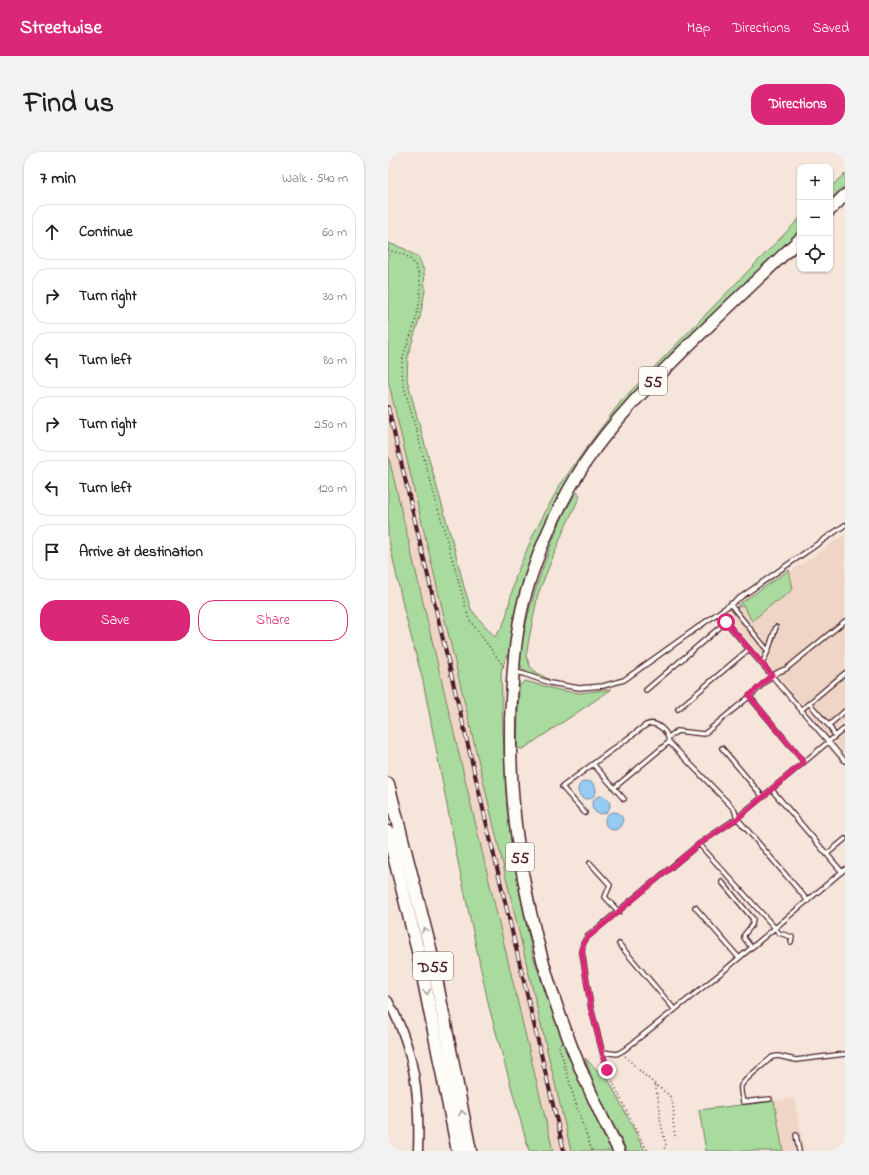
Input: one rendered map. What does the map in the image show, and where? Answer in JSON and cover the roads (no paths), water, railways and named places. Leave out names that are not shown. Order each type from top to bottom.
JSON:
[{"type":"highway","name":"D55","points":[[388,784],[430,948],[470,1151]]},
{"type":"highway","name":"D55","points":[[388,832],[418,951],[458,1151]]},
{"type":"main road","points":[[833,207],[845,195]]},
{"type":"main road","name":"55","points":[[619,1151],[588,1088],[566,1033],[542,961],[522,873],[514,811],[510,737],[513,671],[517,636],[524,599],[553,520],[586,461],[605,436],[641,393],[797,242]]},
{"type":"street","points":[[388,1001],[404,1034],[413,1063],[417,1094],[418,1151]]},
{"type":"lane","points":[[513,671],[550,683],[579,688],[603,686],[624,680],[730,604],[845,525]]},
{"type":"lane","points":[[730,604],[768,651]]},
{"type":"lane","points":[[718,613],[845,761]]},
{"type":"lane","points":[[669,737],[677,731],[704,734],[772,675],[786,669],[845,621]]},
{"type":"lane","points":[[646,690],[726,622]]},
{"type":"lane","points":[[762,664],[776,627]]},
{"type":"lane","points":[[678,709],[749,649]]},
{"type":"lane","points":[[801,710],[845,673]]},
{"type":"lane","points":[[749,696],[804,762]]},
{"type":"lane","points":[[809,703],[829,725],[835,736]]},
{"type":"lane","points":[[829,725],[845,711]]},
{"type":"lane","points":[[585,813],[562,787],[646,725],[653,723],[660,726],[669,737],[670,742],[734,809],[738,818],[808,901]]},
{"type":"lane","points":[[607,1070],[591,1008],[582,952],[583,944],[587,938],[699,844],[738,818],[764,797],[845,728]]},
{"type":"lane","points":[[614,788],[670,742]]},
{"type":"lane","points":[[722,748],[764,797]]},
{"type":"lane","points":[[593,764],[624,799]]},
{"type":"lane","points":[[603,1052],[617,1054],[620,1052],[739,958],[844,870],[827,854],[772,790]]},
{"type":"lane","points":[[827,854],[845,839]]},
{"type":"lane","points":[[699,844],[775,928],[779,932],[792,937],[791,942]]},
{"type":"lane","points":[[590,864],[610,885],[605,897],[619,912]]},
{"type":"lane","points":[[722,882],[753,919],[752,925],[744,935],[744,938],[751,947]]},
{"type":"lane","points":[[696,907],[739,958]]},
{"type":"lane","points":[[619,944],[675,1010]]},
{"type":"lane","points":[[770,1099],[743,1102],[741,1089],[746,1080],[772,1058],[778,1056],[796,1060],[845,1054]]},
{"type":"lane","points":[[796,1135],[799,1151]]},
{"type":"water","points":[[587,781],[593,784],[596,790],[593,796],[587,799],[581,796],[578,790],[581,784]]},
{"type":"water","points":[[601,796],[607,799],[610,805],[607,811],[601,814],[595,811],[592,805],[595,799]]},
{"type":"water","points":[[614,812],[620,815],[623,821],[620,827],[614,830],[608,827],[605,821],[608,815]]},
{"type":"railway","points":[[388,407],[564,1151]]}]
